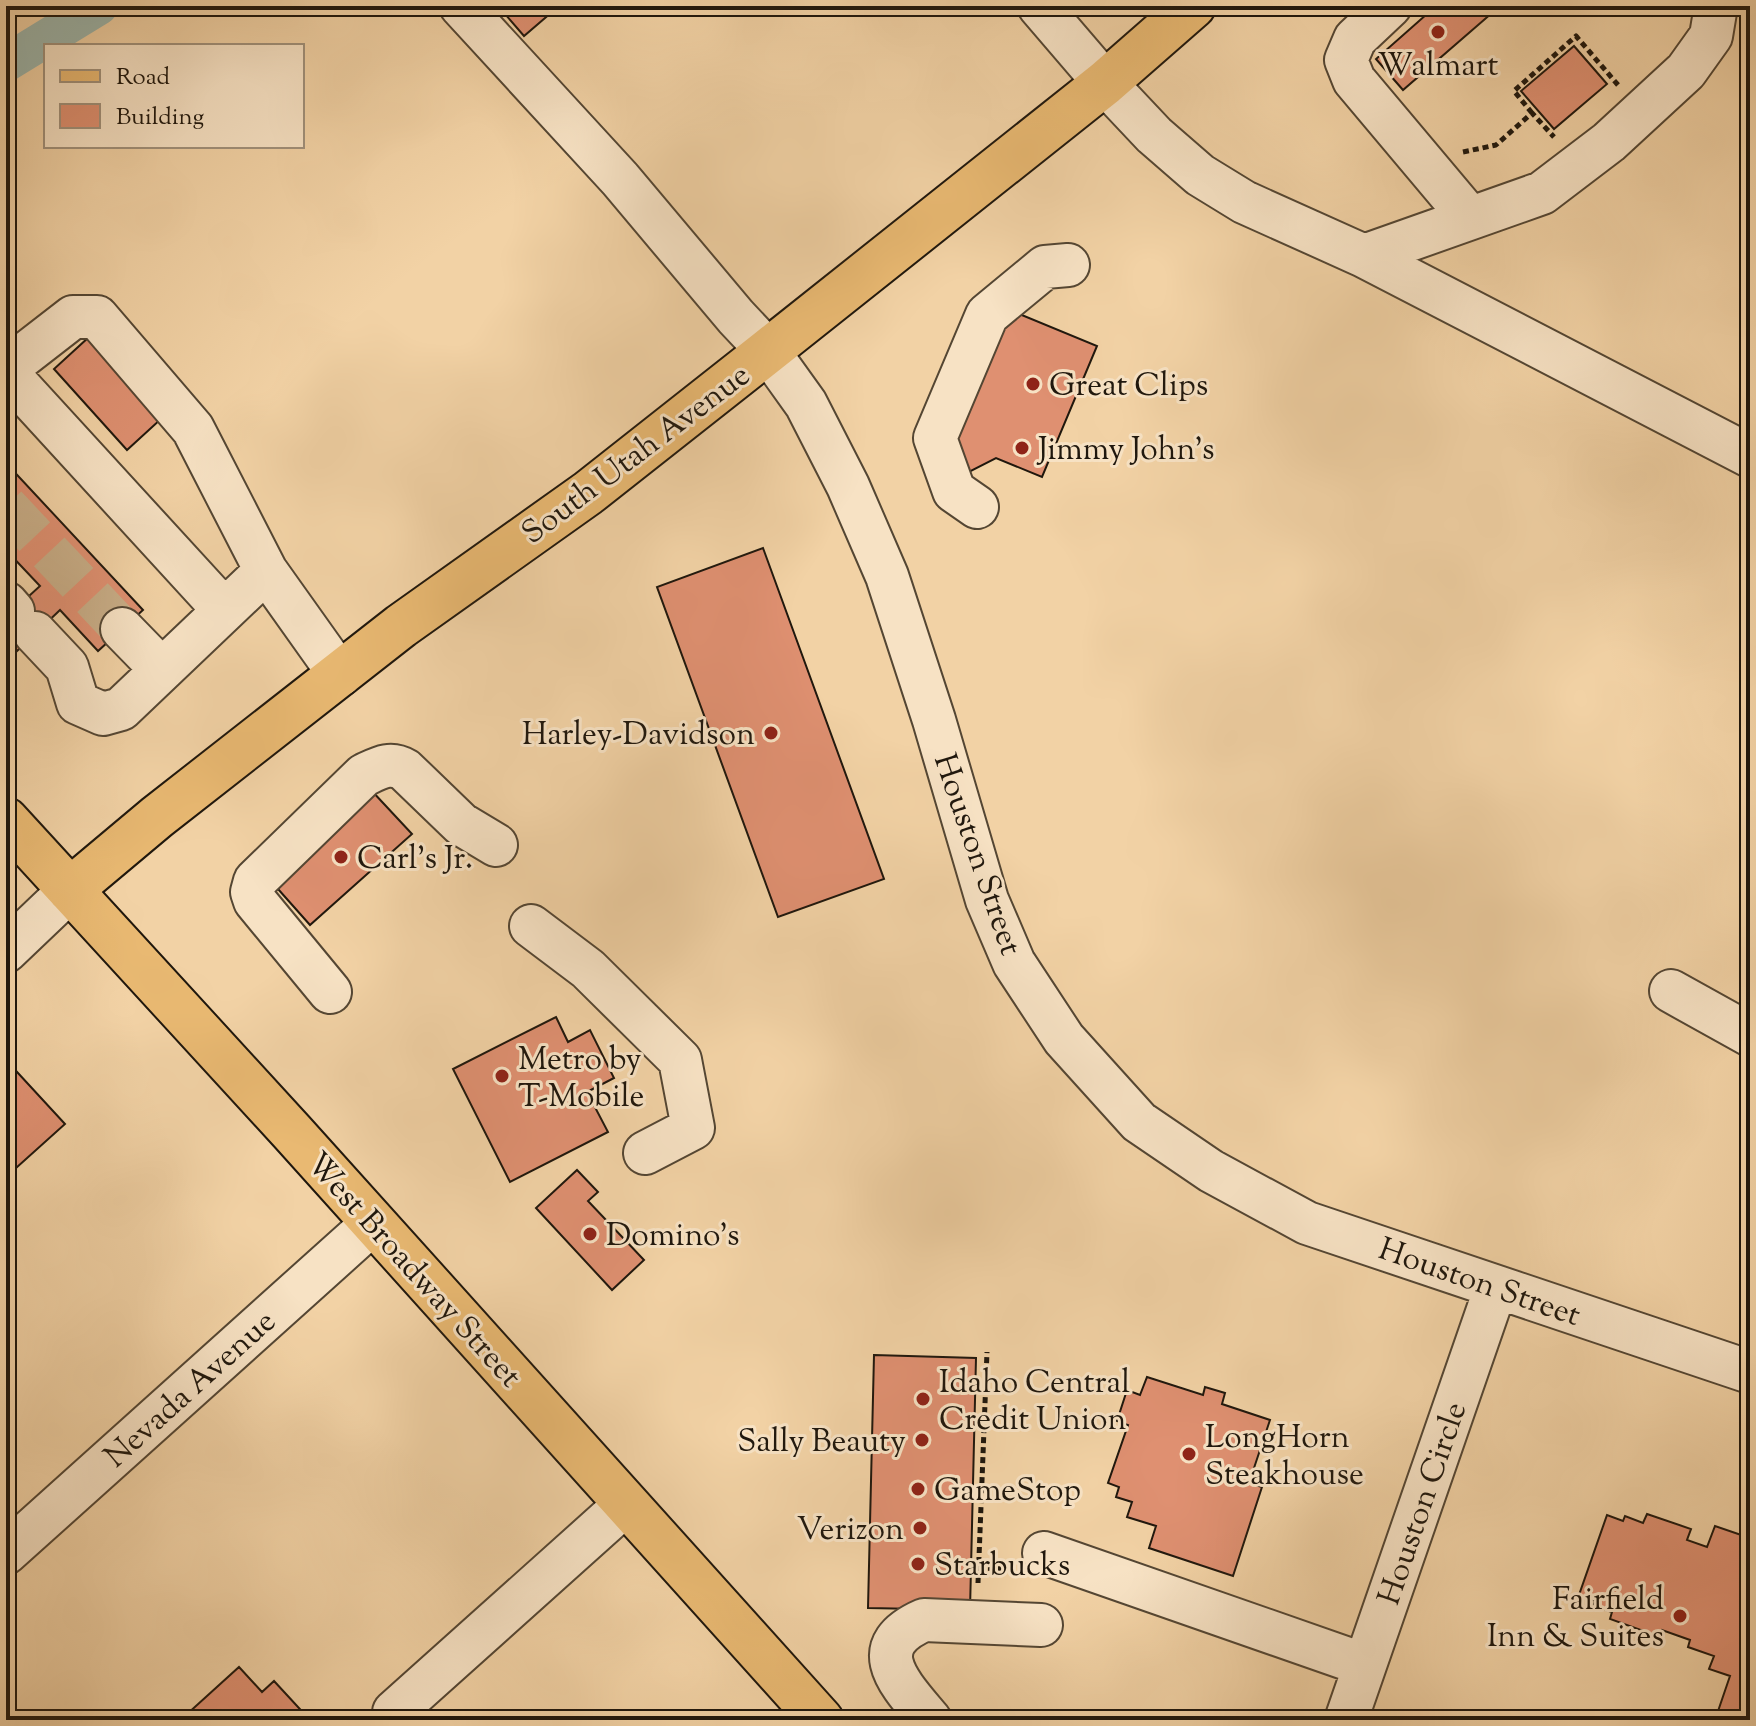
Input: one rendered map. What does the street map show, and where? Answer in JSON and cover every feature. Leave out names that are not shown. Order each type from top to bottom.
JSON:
[{"type":"main road","name":"South Utah Avenue","points":[[70,890],[157,817],[401,626],[588,493],[1105,83],[1193,6]]},
{"type":"main road","name":"West Broadway Street","points":[[6,820],[821,1720]]},
{"type":"street","name":"Houston Street","points":[[461,6],[620,179],[768,351],[806,404],[848,486],[887,576],[934,720],[987,900],[1014,963],[1064,1039],[1139,1122],[1211,1171],[1307,1223],[1750,1372]]},
{"type":"street","points":[[1039,6],[1154,135],[1200,175],[1244,202],[1364,256],[1750,456]]},
{"type":"street","points":[[1390,6],[1355,39],[1346,60],[1354,80],[1470,218]]},
{"type":"street","points":[[1364,256],[1542,193],[1609,142],[1686,71],[1711,36],[1716,6]]},
{"type":"street","points":[[977,507],[954,491],[935,438],[987,315],[1045,267],[1068,265]]},
{"type":"street","points":[[224,610],[6,370],[73,317],[97,317],[193,429],[266,571],[340,675]]},
{"type":"street","points":[[18,616],[67,667],[78,703],[103,714],[121,709],[266,571]]},
{"type":"street","points":[[122,629],[162,670]]},
{"type":"street","points":[[330,992],[255,901],[252,892],[255,881],[364,775],[382,766],[396,764],[461,824],[496,845]]},
{"type":"street","points":[[6,951],[70,890]]},
{"type":"street","points":[[531,926],[588,969],[680,1060],[693,1128],[645,1153]]},
{"type":"street","points":[[1671,991],[1750,1035]]},
{"type":"street","name":"Nevada Avenue","points":[[6,1553],[373,1223]]},
{"type":"street","name":"Houston Circle","points":[[1346,1720],[1496,1287]]},
{"type":"street","points":[[394,1712],[626,1504]]},
{"type":"street","points":[[1044,1553],[1365,1665]]},
{"type":"street","points":[[930,1720],[901,1686],[891,1668],[890,1654],[896,1638],[908,1627],[924,1620],[1041,1625]]},
{"type":"path","points":[[1558,142],[1514,91],[1576,36],[1619,86],[1609,95]]},
{"type":"path","points":[[1462,153],[1496,145],[1532,113]]},
{"type":"path","points":[[977,1598],[987,1352]]},
{"type":"path","points":[[978,1568],[995,1569]]},
{"type":"building","points":[[498,6],[559,6],[524,36]]},
{"type":"building","name":"Walmart","points":[[1436,6],[1500,6],[1403,90],[1376,59]]},
{"type":"building","points":[[1574,46],[1607,84],[1554,129],[1521,91]]},
{"type":"building","points":[[1007,309],[1097,346],[1042,477],[996,458],[963,475],[948,448]]},
{"type":"building","points":[[89,337],[162,418],[127,450],[54,369]]},
{"type":"building","points":[[6,463],[143,610],[98,651],[60,610],[17,651],[6,639],[6,617],[40,586],[6,550]]},
{"type":"building","name":"Harley-Davidson","points":[[763,548],[884,879],[778,917],[657,587]]},
{"type":"building","name":"Carl's Jr.","points":[[371,790],[412,834],[310,925],[270,880]]},
{"type":"building","points":[[556,1017],[568,1042],[590,1030],[614,1078],[587,1092],[608,1132],[510,1182],[453,1069]]},
{"type":"building","points":[[6,1060],[65,1124],[6,1177]]},
{"type":"building","name":"Domino's","points":[[577,1170],[598,1192],[588,1201],[644,1260],[612,1290],[536,1208]]},
{"type":"building","points":[[874,1355],[976,1358],[970,1610],[868,1608]]},
{"type":"building","name":"LongHorn Steakhouse","points":[[1147,1377],[1203,1395],[1205,1387],[1225,1393],[1222,1404],[1270,1420],[1249,1483],[1262,1487],[1233,1576],[1149,1548],[1156,1526],[1127,1517],[1132,1502],[1116,1497],[1119,1487],[1108,1483],[1128,1425],[1117,1421],[1127,1390],[1140,1395]]},
{"type":"building","name":"Fairfield Inn & Suites","points":[[1647,1514],[1691,1529],[1687,1540],[1707,1547],[1715,1526],[1750,1538],[1750,1720],[1715,1720],[1730,1676],[1709,1669],[1714,1656],[1688,1647],[1690,1640],[1662,1630],[1660,1637],[1610,1619],[1612,1612],[1593,1606],[1595,1601],[1579,1595],[1607,1515],[1623,1521],[1625,1516],[1643,1523]]},
{"type":"building","points":[[239,1667],[262,1692],[274,1681],[310,1720],[191,1720],[186,1715]]},
{"type":"waterway","points":[[6,63],[99,6]]},
{"type":"tunnel","points":[[6,506],[122,629]]},
{"type":"place","name":"Walmart","points":[[1438,32]]},
{"type":"place","name":"Great Clips","points":[[1033,384]]},
{"type":"place","name":"Jimmy John's","points":[[1022,448]]},
{"type":"place","name":"Harley-Davidson","points":[[771,733]]},
{"type":"place","name":"Carl's Jr.","points":[[341,857]]},
{"type":"place","name":"Metro by T-Mobile","points":[[502,1076]]},
{"type":"place","name":"Domino's","points":[[590,1234]]},
{"type":"place","name":"Idaho Central Credit Union","points":[[923,1399]]},
{"type":"place","name":"Sally Beauty","points":[[922,1440]]},
{"type":"place","name":"LongHorn Steakhouse","points":[[1189,1454]]},
{"type":"place","name":"GameStop","points":[[918,1489]]},
{"type":"place","name":"Verizon","points":[[920,1528]]},
{"type":"place","name":"Starbucks","points":[[918,1564]]},
{"type":"place","name":"Fairfield Inn & Suites","points":[[1680,1616]]}]
